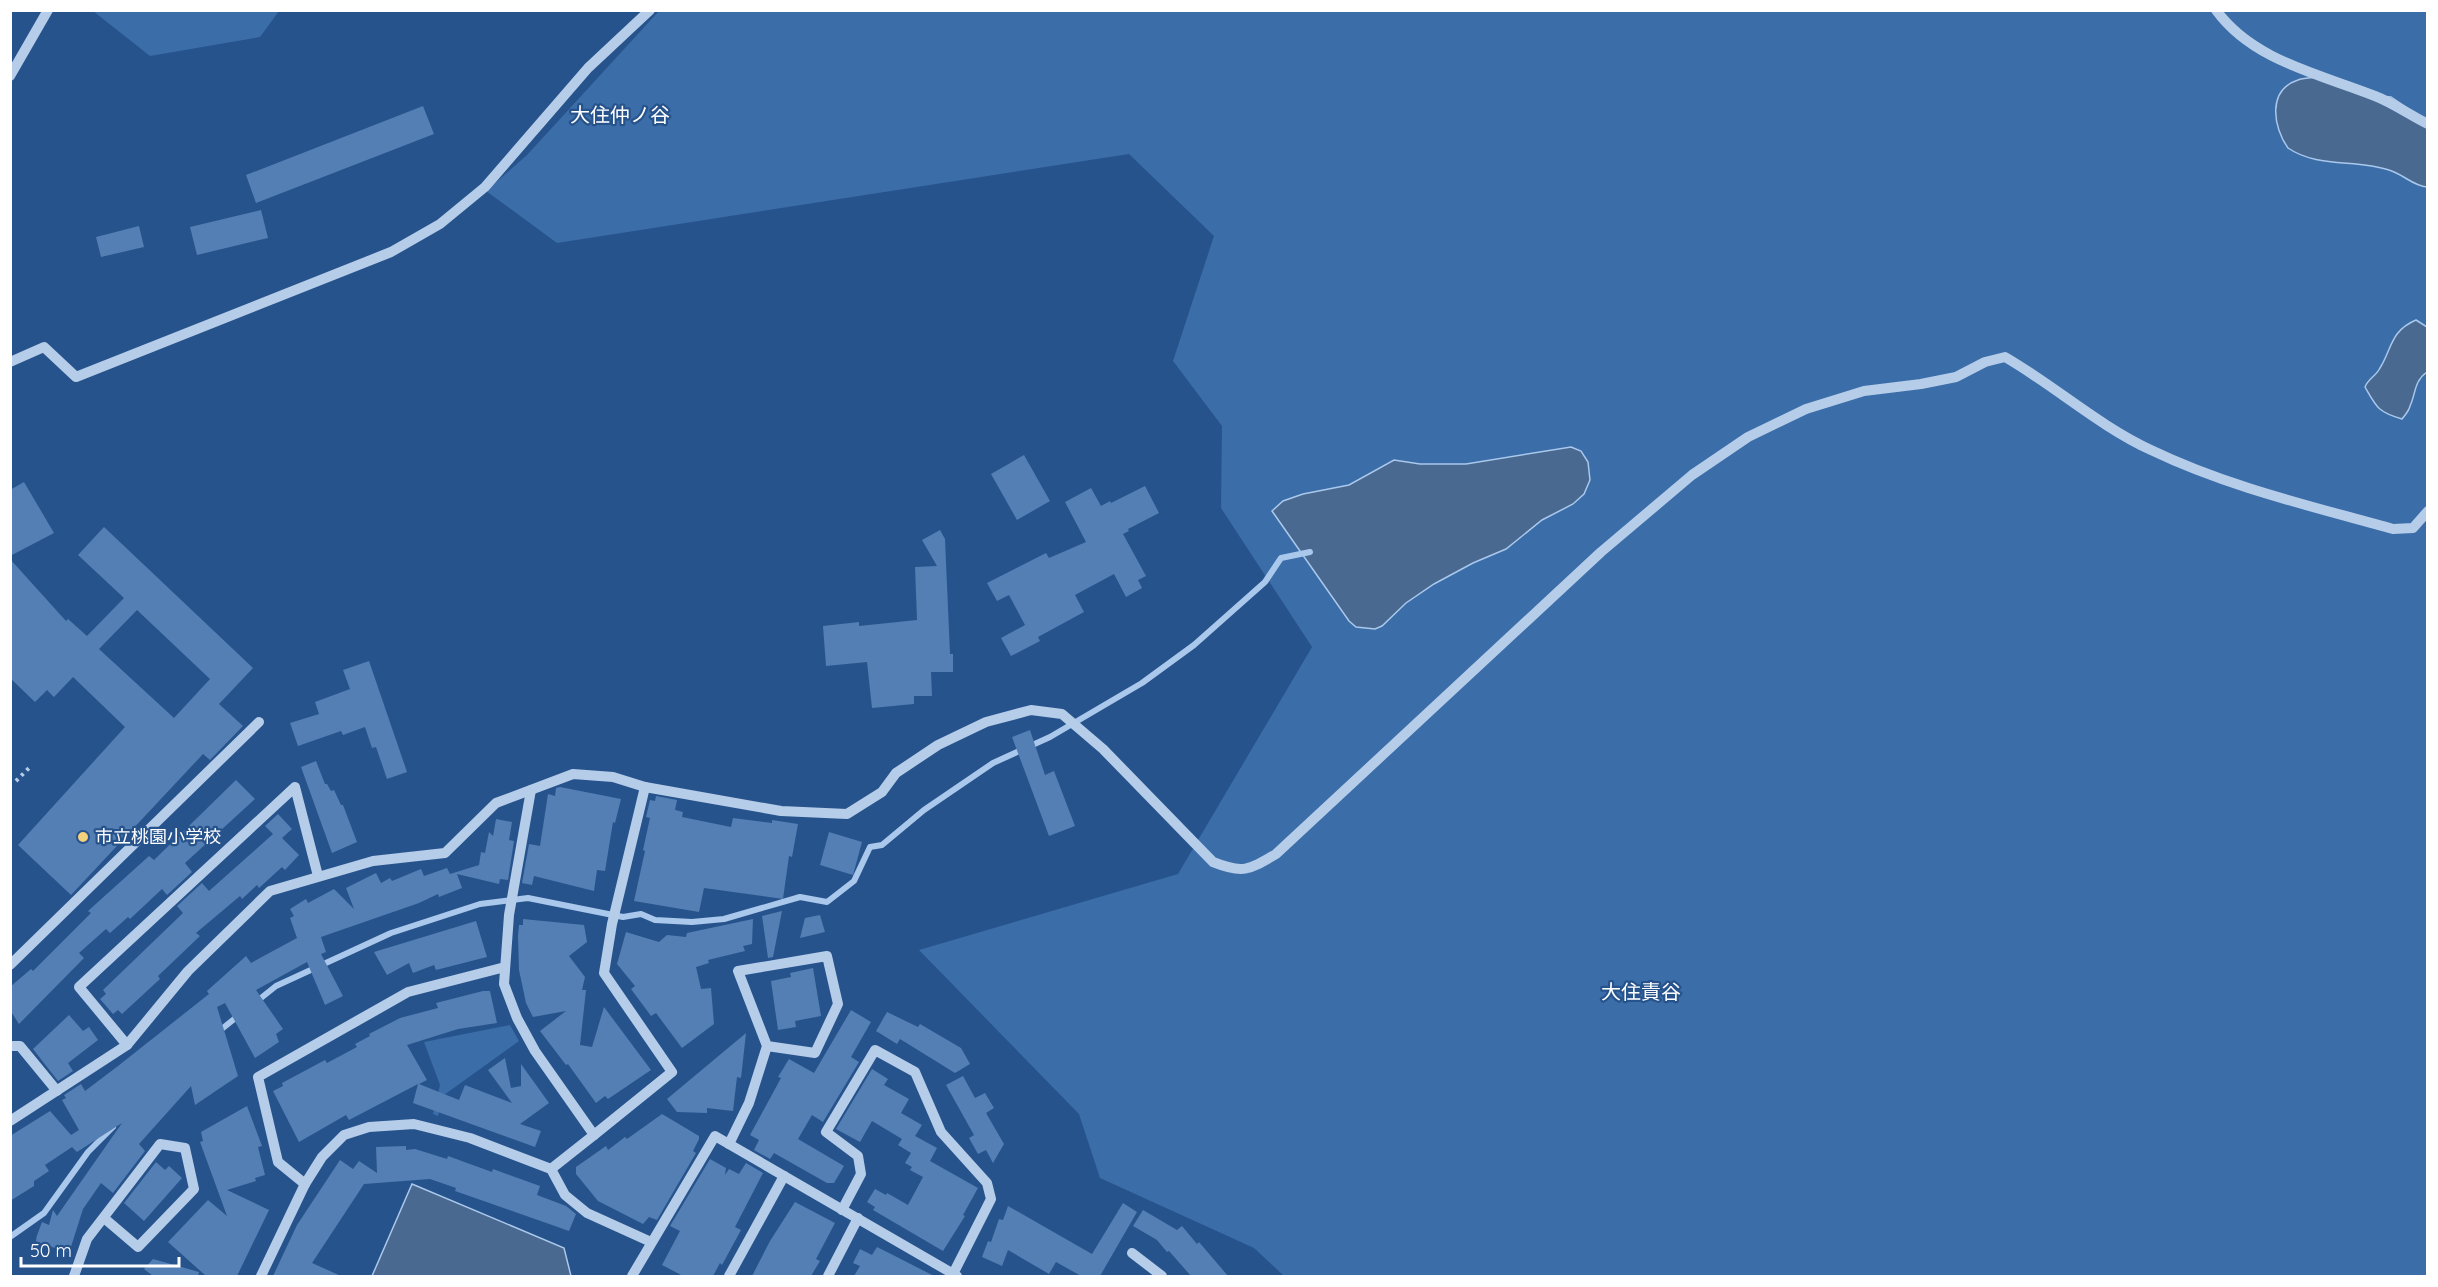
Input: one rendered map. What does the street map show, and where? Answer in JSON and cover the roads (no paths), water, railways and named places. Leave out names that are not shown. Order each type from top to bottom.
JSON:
[{"type":"street","points":[[10,76],[48,10]]},
{"type":"street","points":[[10,362],[44,347],[76,377],[391,252],[440,224],[485,187],[588,68],[650,10]]},
{"type":"street","points":[[2216,10],[2242,39],[2268,55],[2378,97],[2427,124]]},
{"type":"street","points":[[10,1121],[127,1045],[188,970],[270,891],[373,861],[445,853],[496,803],[573,774],[613,777],[645,787],[781,812],[847,814],[882,792],[897,773],[938,745],[986,722],[1031,710],[1062,714],[1103,749],[1213,862],[1231,869],[1252,868],[1276,854],[1610,544],[1711,463],[1748,437],[1806,409],[1864,392],[1956,377],[1985,362],[2005,357],[2149,450],[2225,482],[2393,529],[2413,528],[2427,511]]},
{"type":"street","points":[[10,965],[259,722]]},
{"type":"street","points":[[127,1045],[79,987],[295,787],[318,876]]},
{"type":"street","points":[[551,1169],[672,1072],[604,973],[612,924],[645,787]]},
{"type":"street","points":[[531,790],[509,915],[504,984],[517,1018],[536,1051],[594,1135]]},
{"type":"street","points":[[729,1144],[749,1103],[767,1046],[738,971],[827,956],[838,1004],[815,1053],[767,1046]]},
{"type":"street","points":[[305,1184],[278,1162],[258,1077],[408,992],[505,967]]},
{"type":"street","points":[[10,1046],[20,1046],[57,1091]]},
{"type":"street","points":[[632,1276],[715,1136],[842,1210],[858,1218],[938,1271],[955,1275],[991,1199],[987,1183],[941,1132],[915,1072],[875,1050],[826,1132],[858,1156],[861,1174],[842,1210]]},
{"type":"street","points":[[261,1276],[305,1184],[322,1157],[344,1135],[369,1127],[414,1124],[470,1138],[551,1169],[565,1195],[587,1213],[651,1242]]},
{"type":"street","points":[[74,1276],[87,1239],[160,1144],[185,1148],[194,1189],[138,1247],[104,1218]]},
{"type":"street","points":[[729,1276],[784,1176]]},
{"type":"street","points":[[828,1276],[858,1218]]},
{"type":"street","points":[[1132,1253],[1162,1276]]},
{"type":"waterway","points":[[256,1002],[276,986],[391,933],[480,904],[528,898],[623,917],[641,914],[655,920],[692,922],[724,919],[800,897],[827,902],[854,881],[870,847],[882,845],[924,810],[993,763],[1050,737],[1142,683],[1194,645],[1265,582],[1281,558],[1310,552]]},
{"type":"waterway","points":[[218,1032],[238,1016]]},
{"type":"waterway","points":[[10,1237],[44,1213],[88,1152],[113,1127]]},
{"type":"place","name":"市立桃園小学校","points":[[83,837]]},
{"type":"district","name":"大住仲ノ谷","points":[[620,115]]},
{"type":"district","name":"大住責谷","points":[[1641,992]]}]
